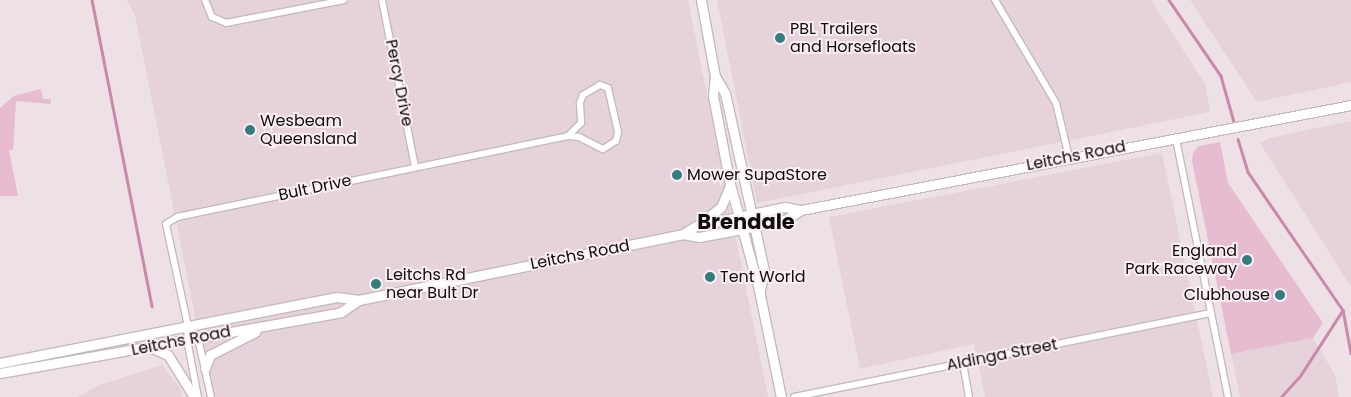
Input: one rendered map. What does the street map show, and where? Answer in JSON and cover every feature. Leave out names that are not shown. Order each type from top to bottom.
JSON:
[{"type":"street","points":[[205,0],[216,20],[230,22],[344,0]]},
{"type":"street","name":"Percy Drive","points":[[382,0],[415,166]]},
{"type":"street","points":[[701,0],[715,76],[713,96],[730,184],[760,290],[781,397]]},
{"type":"street","points":[[996,0],[1056,103],[1069,157]]},
{"type":"street","points":[[715,76],[725,93],[750,214],[764,270],[760,290]]},
{"type":"street","name":"Bult Drive","points":[[188,326],[166,224],[177,218],[415,166],[568,136],[579,137],[603,149],[616,141],[618,132],[608,88],[600,85],[583,95],[580,103],[581,123],[568,136]]},
{"type":"street","name":"Leitchs Road","points":[[0,363],[337,297],[359,300],[683,234],[696,226],[784,207],[801,210],[1069,157],[1176,139],[1351,105]]},
{"type":"street","points":[[1176,139],[1228,397]]},
{"type":"street","points":[[696,226],[721,207],[729,194],[730,184]]},
{"type":"street","name":"Leitchs Road","points":[[683,234],[699,237],[742,229],[787,219],[801,210]]},
{"type":"street","name":"Leitchs Road","points":[[0,373],[341,312],[359,300]]},
{"type":"street","name":"Aldinga Street","points":[[794,397],[1211,312]]},
{"type":"street","points":[[205,368],[210,355],[225,345],[294,320]]},
{"type":"street","points":[[188,326],[198,338],[211,397]]},
{"type":"street","points":[[188,326],[187,340],[198,397]]},
{"type":"street","points":[[150,347],[168,355],[194,397]]},
{"type":"street","points":[[963,363],[969,397]]},
{"type":"shaded area","points":[[127,0],[688,0],[768,397],[211,397],[135,16]]},
{"type":"shaded area","points":[[717,0],[1151,0],[1205,84],[1210,112],[757,203]]},
{"type":"shaded area","points":[[1190,0],[1351,0],[1351,82],[1257,102]]},
{"type":"shaded area","points":[[41,89],[43,99],[51,99],[51,104],[16,101],[13,150],[9,150],[18,196],[0,196],[0,108],[14,96]]},
{"type":"shaded area","points":[[1351,121],[1351,287],[1260,143],[1269,138]]},
{"type":"shaded area","name":"England Park Raceway","points":[[1220,142],[1228,183],[1323,323],[1313,338],[1231,354],[1192,161],[1193,152],[1199,146]]},
{"type":"shaded area","points":[[1162,153],[1213,397],[985,397],[974,344],[860,369],[829,217]]},
{"type":"shaded area","points":[[1313,338],[1335,375],[1339,397],[1240,397],[1231,354]]},
{"type":"shaded area","points":[[162,365],[180,388],[182,397],[78,397],[99,385]]},
{"type":"waterway","points":[[92,0],[152,306]]},
{"type":"waterway","points":[[1169,0],[1221,76],[1234,122]]},
{"type":"waterway","points":[[1238,139],[1248,172],[1343,310],[1351,353]]},
{"type":"waterway","points":[[1281,397],[1300,376],[1342,311]]},
{"type":"place","name":"PBL Trailers and Horsefloats","points":[[780,38]]},
{"type":"place","name":"Wesbeam Queensland","points":[[250,130]]},
{"type":"place","name":"Mower SupaStore","points":[[677,175]]},
{"type":"place","name":"England Park Raceway","points":[[1247,260]]},
{"type":"place","name":"Tent World","points":[[710,277]]},
{"type":"place","name":"Leitchs Rd near Bult Dr","points":[[376,284]]},
{"type":"place","name":"Clubhouse","points":[[1280,295]]},
{"type":"district","name":"Brendale","points":[[746,222]]}]
